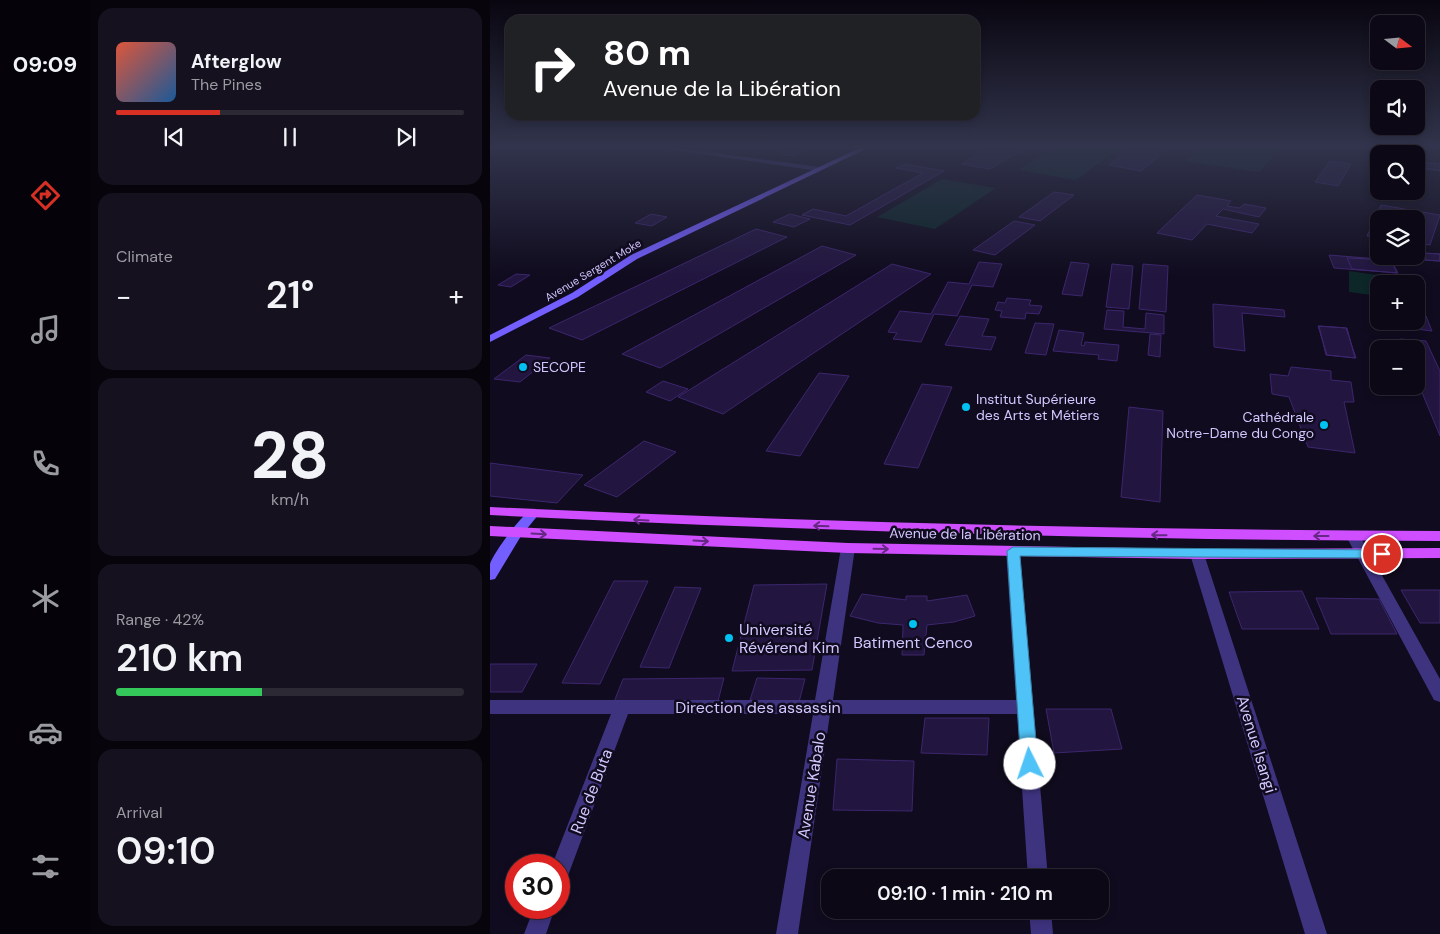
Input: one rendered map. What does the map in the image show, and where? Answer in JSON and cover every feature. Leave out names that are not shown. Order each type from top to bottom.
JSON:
[{"type":"main road","name":"Avenue Sergent Moke","points":[[490,339],[575,295],[634,256],[777,189]]},
{"type":"main road","name":"Avenue de la Libération","points":[[490,512],[835,527],[1174,535],[1440,536]]},
{"type":"main road","points":[[490,575],[516,533],[532,514]]},
{"type":"main road","name":"Avenue de la Libération","points":[[490,531],[848,548],[1197,554],[1440,553]]},
{"type":"street","points":[[1352,536],[1440,695]]},
{"type":"street","name":"Avenue Kabalo","points":[[787,934],[848,548]]},
{"type":"street","points":[[1013,551],[1037,869]]},
{"type":"street","name":"Avenue Isangi","points":[[1197,554],[1316,934]]},
{"type":"street","name":"Direction des assassin","points":[[490,707],[1026,707]]},
{"type":"street","name":"Rue de Buta","points":[[566,854],[622,708]]},
{"type":"street","points":[[535,934],[541,919]]},
{"type":"street","points":[[1041,919],[1042,934]]},
{"type":"green space","points":[[926,189],[995,189],[935,229],[877,217]]},
{"type":"green space","points":[[1349,271],[1377,275],[1370,275],[1370,295],[1349,292]]},
{"type":"building","points":[[895,189],[913,189],[850,225],[802,215],[813,209],[846,216]]},
{"type":"building","points":[[1054,192],[1074,195],[1040,221],[1019,217]]},
{"type":"building","points":[[1197,195],[1231,201],[1227,206],[1240,208],[1244,204],[1266,208],[1259,217],[1223,209],[1216,216],[1259,224],[1252,233],[1207,224],[1192,240],[1157,233]]},
{"type":"building","points":[[1381,205],[1410,210],[1379,210]]},
{"type":"building","points":[[1425,212],[1440,215],[1430,245],[1425,244]]},
{"type":"building","points":[[651,214],[667,217],[652,226],[635,223]]},
{"type":"building","points":[[790,214],[810,219],[794,227],[773,222]]},
{"type":"building","points":[[1014,221],[1035,225],[995,255],[973,250]]},
{"type":"building","points":[[756,229],[787,237],[582,340],[549,328]]},
{"type":"building","points":[[822,246],[856,255],[660,368],[622,354]]},
{"type":"building","points":[[1425,253],[1440,254],[1440,261],[1425,260]]},
{"type":"building","points":[[1425,253],[1440,254],[1440,261],[1426,260]]},
{"type":"building","points":[[1329,255],[1370,258],[1370,265],[1394,265],[1398,273],[1334,268]]},
{"type":"building","points":[[1347,258],[1370,259],[1370,265],[1393,265],[1397,273],[1352,269]]},
{"type":"building","points":[[979,262],[1002,264],[993,287],[972,285],[957,316],[934,314],[921,342],[893,339],[897,333],[888,332],[900,311],[931,314],[948,282],[969,284]]},
{"type":"building","points":[[1071,262],[1089,264],[1082,296],[1062,294]]},
{"type":"building","points":[[892,264],[931,274],[723,414],[678,397]]},
{"type":"building","points":[[1112,264],[1133,266],[1129,309],[1106,307]]},
{"type":"building","points":[[1143,264],[1168,266],[1166,312],[1139,309]]},
{"type":"building","points":[[516,274],[530,275],[511,287],[498,285]]},
{"type":"building","points":[[1007,298],[1031,300],[1029,305],[1042,306],[1039,314],[1026,313],[1025,319],[1000,317],[1002,311],[995,310],[998,302],[1005,303]]},
{"type":"building","points":[[1213,304],[1284,310],[1285,317],[1242,313],[1245,351],[1214,347]]},
{"type":"building","points":[[1107,310],[1124,311],[1123,327],[1145,329],[1146,313],[1164,315],[1164,334],[1104,329]]},
{"type":"building","points":[[960,316],[989,319],[982,336],[996,337],[991,350],[945,345]]},
{"type":"building","points":[[1425,316],[1426,316],[1432,331],[1424,330]]},
{"type":"building","points":[[1035,323],[1054,324],[1046,355],[1025,353]]},
{"type":"building","points":[[1318,326],[1347,328],[1355,358],[1327,355]]},
{"type":"building","points":[[1319,326],[1346,328],[1356,358],[1326,355]]},
{"type":"building","points":[[1059,330],[1084,333],[1081,345],[1084,346],[1085,342],[1119,345],[1117,361],[1098,359],[1099,355],[1053,351]]},
{"type":"building","points":[[1150,334],[1161,335],[1160,357],[1148,355]]},
{"type":"building","points":[[1425,341],[1440,371],[1440,436],[1423,395],[1425,395]]},
{"type":"building","points":[[526,355],[550,358],[520,382],[494,379]]},
{"type":"building","name":"Cathédrale Notre-Dame du Congo","points":[[1291,367],[1331,371],[1331,380],[1351,382],[1354,402],[1344,402],[1355,453],[1308,447],[1289,397],[1272,394],[1270,374],[1288,376]]},
{"type":"building","points":[[819,373],[849,376],[800,456],[766,451]]},
{"type":"building","points":[[663,381],[688,389],[670,401],[646,392]]},
{"type":"building","points":[[922,384],[952,387],[918,468],[884,464]]},
{"type":"building","points":[[1129,407],[1163,411],[1160,502],[1121,497]]},
{"type":"building","points":[[644,441],[676,452],[617,497],[584,485]]},
{"type":"building","points":[[490,463],[583,475],[557,503],[490,496]]},
{"type":"building","points":[[614,581],[648,581],[600,684],[562,683]]},
{"type":"building","points":[[827,584],[812,670],[732,671],[754,585]]},
{"type":"building","points":[[675,587],[701,588],[669,668],[640,667]]},
{"type":"building","points":[[1401,590],[1440,590],[1440,623],[1420,623]]},
{"type":"building","points":[[1302,591],[1319,629],[1242,629],[1229,592]]},
{"type":"building","name":"Batiment Cenco","points":[[862,594],[906,600],[906,596],[927,596],[927,601],[967,595],[975,616],[954,622],[927,625],[924,655],[902,655],[903,625],[878,623],[850,616]]},
{"type":"building","points":[[1316,598],[1379,599],[1397,634],[1331,634]]},
{"type":"building","points":[[490,664],[537,664],[522,692],[490,692]]},
{"type":"building","points":[[724,678],[718,701],[614,702],[623,679]]},
{"type":"building","points":[[757,678],[805,679],[799,702],[750,700]]},
{"type":"building","points":[[1046,709],[1111,709],[1122,749],[1054,753]]},
{"type":"building","points":[[925,718],[989,718],[987,755],[921,753]]},
{"type":"building","points":[[837,759],[914,761],[912,811],[833,810]]},
{"type":"place","name":"SECOPE","points":[[523,367]]},
{"type":"place","name":"Institut Supérieure des Arts et Métiers","points":[[966,407]]},
{"type":"place","name":"Cathédrale Notre-Dame du Congo","points":[[1324,425]]},
{"type":"place","name":"Batiment Cenco","points":[[913,624]]},
{"type":"place","name":"Université Révérend Kim","points":[[729,638]]},
{"type":"route","points":[[1030,764],[1013,551],[1197,554],[1382,554]]}]
